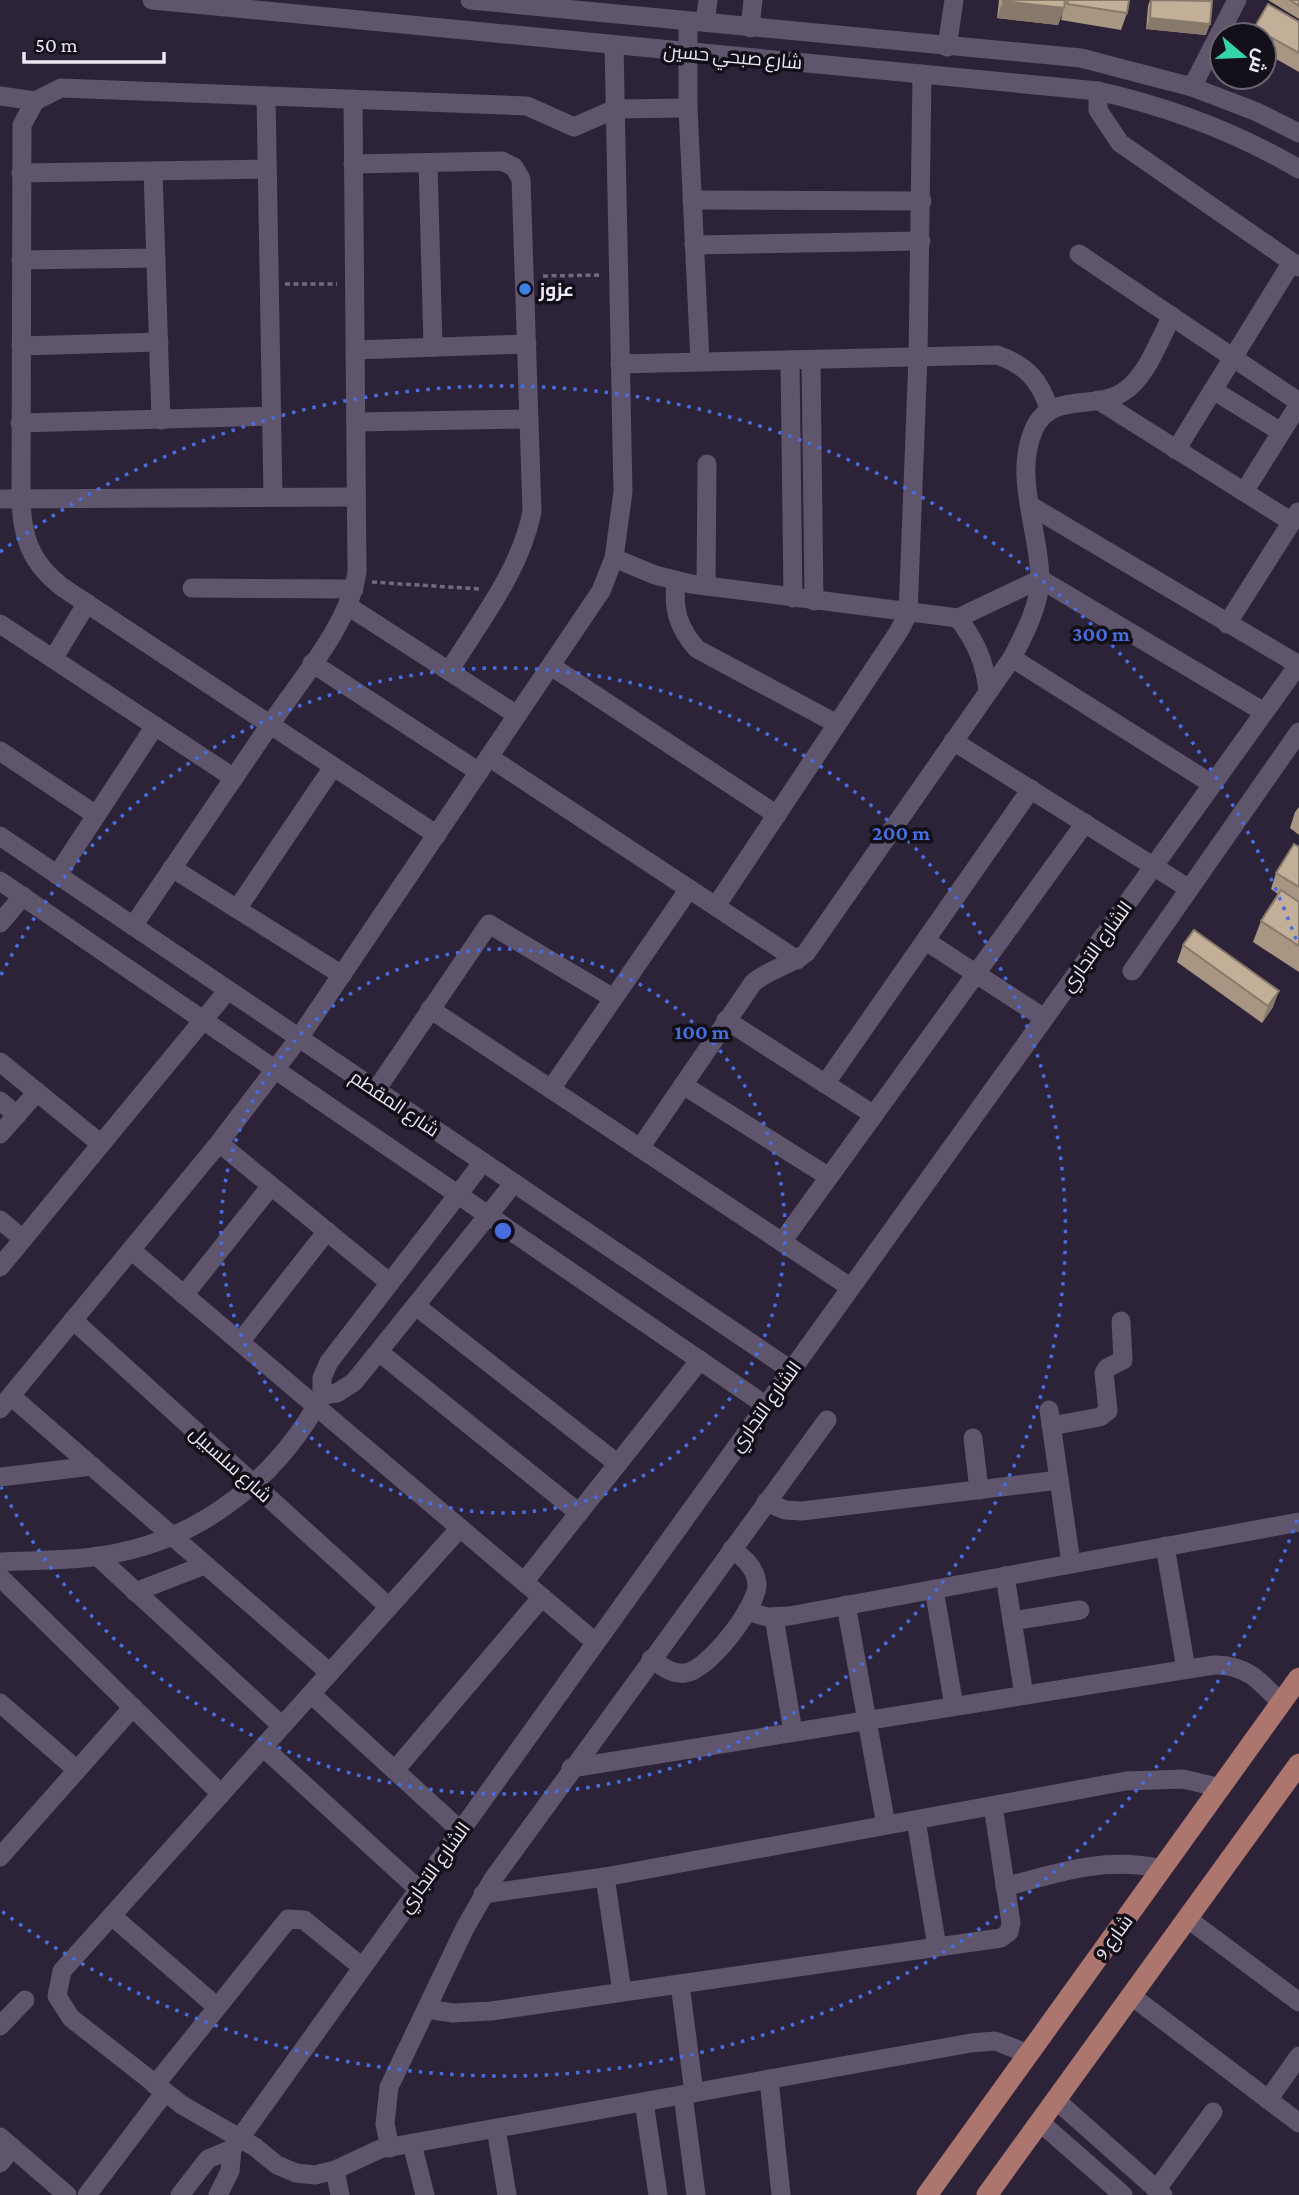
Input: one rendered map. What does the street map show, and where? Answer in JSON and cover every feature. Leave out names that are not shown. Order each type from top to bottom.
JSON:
[{"type":"main road","name":"شارع 9","points":[[927,2195],[1299,1678]]},
{"type":"main road","points":[[987,2195],[1299,1765]]},
{"type":"street","name":"شارع صبحي حسين","points":[[152,0],[1098,91],[1142,100],[1210,124],[1299,169]]},
{"type":"street","name":"شارع صبحي حسين","points":[[470,0],[1081,58],[1192,87],[1257,112],[1299,133]]},
{"type":"street","points":[[700,362],[688,108],[688,52],[697,22],[708,0]]},
{"type":"street","points":[[750,28],[753,0]]},
{"type":"street","points":[[947,47],[954,0]]},
{"type":"street","points":[[1192,87],[1237,0]]},
{"type":"street","points":[[330,1673],[92,1466],[5,1402],[219,1143],[299,1038],[601,591],[614,558],[623,492],[614,46]]},
{"type":"street","points":[[716,906],[908,614],[918,357],[922,74]]},
{"type":"street","points":[[437,835],[87,603],[49,577],[37,565],[23,533],[21,499],[22,125],[36,101],[61,88],[527,106],[574,127],[615,109],[688,108]]},
{"type":"street","points":[[1098,91],[1098,110],[1120,143],[1296,265],[1176,450]]},
{"type":"street","points":[[0,96],[36,101]]},
{"type":"street","points":[[266,96],[273,497]]},
{"type":"street","points":[[133,926],[312,663],[353,592],[356,422],[353,99]]},
{"type":"street","points":[[354,164],[502,161],[514,167],[521,178],[532,513],[527,539],[499,591],[449,671]]},
{"type":"street","points":[[428,163],[433,347]]},
{"type":"street","points":[[21,173],[267,169]]},
{"type":"street","points":[[153,171],[162,419]]},
{"type":"street","points":[[692,200],[922,201]]},
{"type":"street","points":[[695,245],[921,241]]},
{"type":"street","points":[[1079,254],[1299,403],[1244,492]]},
{"type":"street","points":[[21,260],[156,258]]},
{"type":"street","points":[[640,1148],[726,1020],[760,978],[806,953],[1012,658],[1034,607],[1040,579],[1025,464],[1027,443],[1035,425],[1049,409],[1066,403],[1113,397],[1137,381],[1172,316]]},
{"type":"street","points":[[21,346],[159,342]]},
{"type":"street","points":[[355,350],[527,344]]},
{"type":"street","points":[[620,365],[997,355],[1016,361],[1037,382],[1049,409]]},
{"type":"street","points":[[811,359],[814,601]]},
{"type":"street","points":[[790,360],[793,598]]},
{"type":"street","points":[[1213,390],[1281,432]]},
{"type":"street","points":[[1098,400],[1244,492],[1295,517],[1227,624]]},
{"type":"street","points":[[20,423],[272,416]]},
{"type":"street","points":[[356,422],[529,419]]},
{"type":"street","points":[[706,586],[707,464]]},
{"type":"street","points":[[0,499],[356,497]]},
{"type":"street","points":[[1031,506],[1299,665]]},
{"type":"street","points":[[614,558],[676,581],[908,614],[958,618],[1040,579]]},
{"type":"street","points":[[1040,579],[1264,712]]},
{"type":"street","points":[[676,581],[674,599],[677,618],[685,635],[697,649],[837,724]]},
{"type":"street","points":[[192,588],[353,592],[449,671],[517,715]]},
{"type":"street","points":[[53,659],[87,603]]},
{"type":"street","points":[[958,618],[980,653],[988,691]]},
{"type":"street","points":[[0,624],[234,778]]},
{"type":"street","points":[[1012,658],[1212,784]]},
{"type":"street","points":[[312,663],[689,888],[797,960]]},
{"type":"street","name":"الشارع التجاري","points":[[218,2195],[230,2171],[236,2144],[1299,665]]},
{"type":"street","points":[[551,666],[777,815]]},
{"type":"street","points":[[57,875],[155,726]]},
{"type":"street","points":[[1132,971],[1299,733]]},
{"type":"street","points":[[953,741],[1188,888]]},
{"type":"street","points":[[0,751],[96,815]]},
{"type":"street","points":[[237,909],[333,767]]},
{"type":"street","points":[[825,1084],[1031,789]]},
{"type":"street","points":[[782,1242],[1086,823]]},
{"type":"street","name":"شارع المقطم","points":[[0,836],[791,1370]]},
{"type":"street","points":[[173,868],[342,975]]},
{"type":"street","name":"شارع المقطم","points":[[0,881],[765,1405]]},
{"type":"street","points":[[551,1089],[689,888]]},
{"type":"street","points":[[0,923],[23,896]]},
{"type":"street","points":[[376,1090],[489,924],[613,998]]},
{"type":"street","points":[[926,940],[1044,1018]]},
{"type":"street","points":[[0,1267],[228,990]]},
{"type":"street","points":[[430,1009],[850,1287]]},
{"type":"street","points":[[726,1020],[874,1115]]},
{"type":"street","points":[[0,1062],[101,1144]]},
{"type":"street","points":[[683,1085],[829,1177]]},
{"type":"street","points":[[0,1134],[37,1092]]},
{"type":"street","points":[[0,1101],[17,1115]]},
{"type":"street","points":[[219,1143],[390,1283]]},
{"type":"street","points":[[0,1562],[97,1556],[135,1549],[206,1519],[254,1484],[295,1440],[319,1401],[322,1378],[328,1362],[482,1162]]},
{"type":"street","points":[[319,1401],[349,1387],[514,1183]]},
{"type":"street","points":[[184,1295],[271,1186]]},
{"type":"street","points":[[0,1220],[23,1239]]},
{"type":"street","points":[[240,1342],[327,1231]]},
{"type":"street","points":[[131,1250],[240,1342],[319,1401],[460,1528],[595,1642]]},
{"type":"street","points":[[415,1306],[618,1464]]},
{"type":"street","name":"شارع سلسبيل","points":[[73,1320],[389,1607]]},
{"type":"street","points":[[1071,1563],[1050,1418],[1100,1418],[1108,1411],[1104,1373],[1123,1360],[1125,1354],[1121,1321]]},
{"type":"street","points":[[379,1352],[579,1513]]},
{"type":"street","points":[[524,1582],[700,1360]]},
{"type":"street","points":[[390,2147],[385,2124],[389,2087],[483,1894],[514,1846],[827,1420]]},
{"type":"street","points":[[973,1438],[979,1490]]},
{"type":"street","points":[[0,1477],[92,1466]]},
{"type":"street","points":[[766,1502],[785,1510],[802,1511],[1059,1480]]},
{"type":"street","points":[[747,1611],[774,1617],[1299,1522]]},
{"type":"street","points":[[460,1528],[62,1971],[57,1996],[71,2018],[236,2144],[296,2173],[315,2175],[335,2170],[361,2155],[390,2147],[983,2041],[1007,2044],[1029,2054]]},
{"type":"street","points":[[1165,1546],[1186,1669]]},
{"type":"street","points":[[651,1659],[674,1673],[695,1671],[710,1659],[747,1611],[754,1601],[756,1581],[748,1562],[732,1549]]},
{"type":"street","points":[[97,1556],[282,1726]]},
{"type":"street","points":[[135,1592],[205,1565]]},
{"type":"street","points":[[1005,1576],[1024,1695]]},
{"type":"street","points":[[0,1577],[221,1794]]},
{"type":"street","points":[[934,1589],[954,1706]]},
{"type":"street","points":[[396,1769],[542,1597]]},
{"type":"street","points":[[846,1605],[887,1825]]},
{"type":"street","points":[[1012,1620],[1080,1610]]},
{"type":"street","points":[[774,1617],[793,1732]]},
{"type":"street","points":[[571,1768],[1186,1669],[1235,1666],[1253,1675],[1281,1703]]},
{"type":"street","points":[[311,1694],[460,1830]]},
{"type":"street","points":[[0,1703],[77,1770]]},
{"type":"street","points":[[0,1857],[7,1835],[77,1770],[133,1707]]},
{"type":"street","points":[[263,1747],[418,1889]]},
{"type":"street","points":[[483,1894],[605,1877],[1145,1779],[1183,1779],[1221,1788]]},
{"type":"street","points":[[427,2009],[479,2013],[1005,1935],[1011,1923],[993,1806]]},
{"type":"street","points":[[916,1820],[937,1947]]},
{"type":"street","points":[[1005,1887],[1099,1863],[1141,1864],[1162,1869]]},
{"type":"street","points":[[605,1877],[622,1992]]},
{"type":"street","points":[[112,1916],[217,2007]]},
{"type":"street","points":[[87,2195],[217,2007],[283,1922],[293,1918],[304,1920],[362,1967]]},
{"type":"street","points":[[1188,1919],[1298,2000]]},
{"type":"street","points":[[680,1984],[696,2195]]},
{"type":"street","points":[[1133,1997],[1299,2123]]},
{"type":"street","points":[[0,2026],[25,2000]]},
{"type":"street","points":[[1268,2099],[1299,2056]]},
{"type":"street","points":[[769,2079],[781,2195]]},
{"type":"street","points":[[1057,2101],[1160,2192],[1213,2112]]},
{"type":"street","points":[[644,2102],[658,2195]]},
{"type":"street","points":[[1041,2123],[1123,2195]]},
{"type":"street","points":[[496,2128],[507,2195]]},
{"type":"street","name":"الشارع التجاري","points":[[180,2195],[208,2159],[236,2144]]},
{"type":"street","points":[[412,2144],[425,2195]]},
{"type":"street","points":[[4,2149],[66,2195]]},
{"type":"street","points":[[335,2170],[340,2195]]},
{"type":"path","points":[[524,276],[618,274]]},
{"type":"path","points":[[269,285],[355,284]]},
{"type":"path","points":[[353,592],[499,591]]},
{"type":"building","points":[[1003,0],[1065,0],[1064,8]]},
{"type":"building","points":[[1068,0],[1129,0],[1127,13],[1067,4]]},
{"type":"building","points":[[1151,0],[1212,1],[1208,24],[1150,18]]},
{"type":"building","points":[[1268,4],[1299,22],[1299,53],[1278,41],[1278,21],[1258,21]]},
{"type":"building","points":[[1294,844],[1299,847],[1299,887],[1276,873]]},
{"type":"building","points":[[1281,890],[1299,902],[1299,946],[1261,921]]},
{"type":"building","points":[[1194,930],[1279,991],[1268,1006],[1183,945]]},
{"type":"place","name":"عزوز","points":[[525,289]]}]
